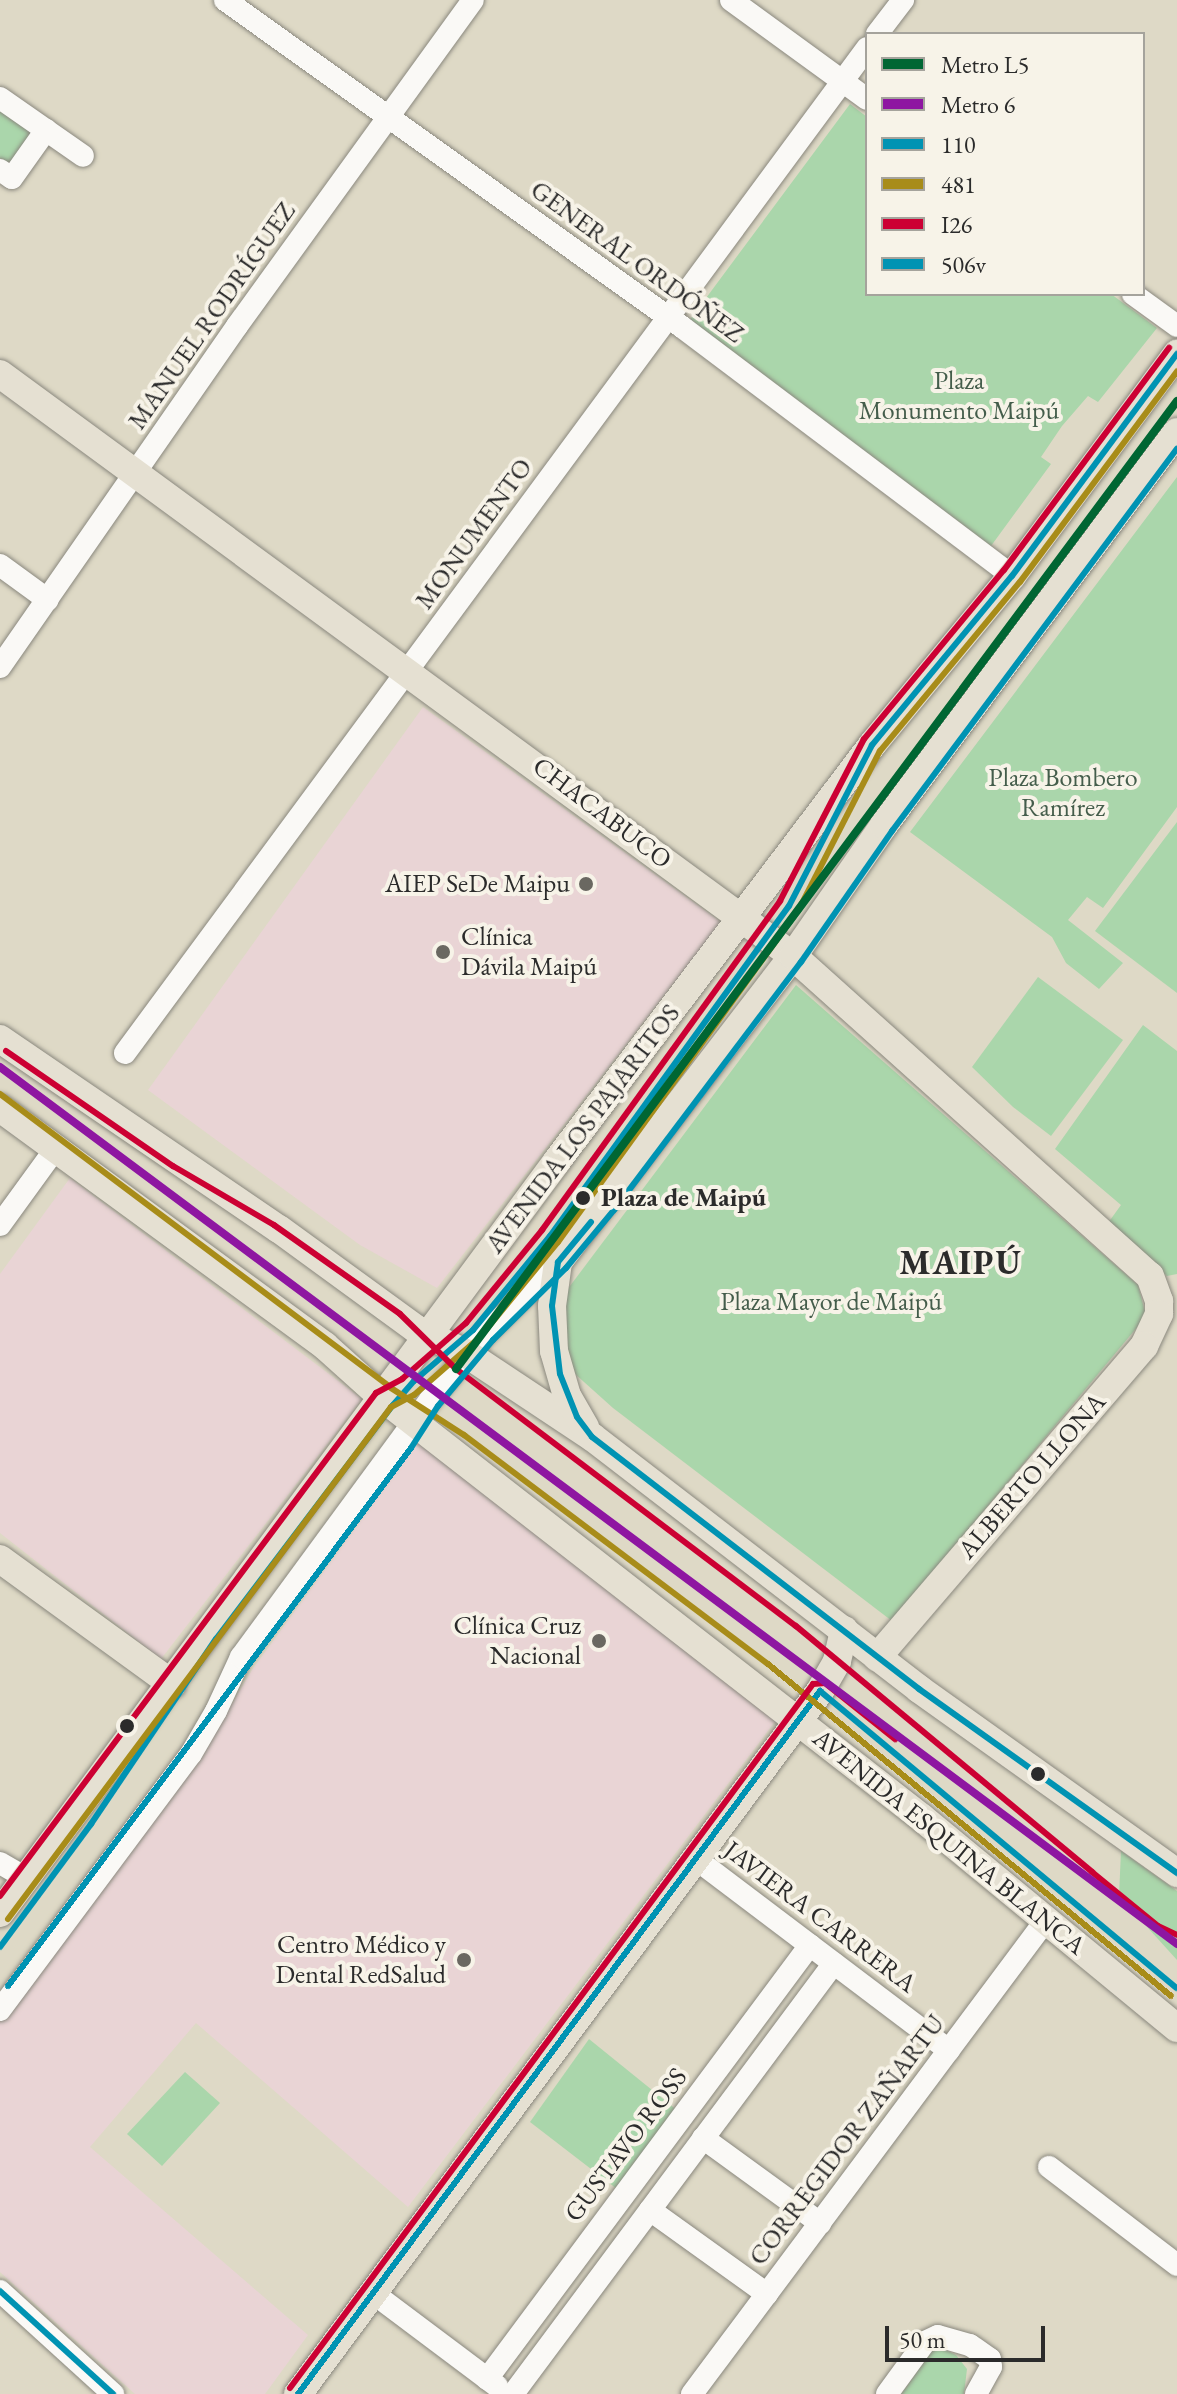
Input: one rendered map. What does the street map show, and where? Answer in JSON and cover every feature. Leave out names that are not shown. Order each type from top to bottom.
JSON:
[{"type":"main road","name":"AVENIDA LOS PAJARITOS","points":[[0,1913],[742,917],[872,745],[1012,576],[1177,354]]},
{"type":"main road","name":"CHACABUCO","points":[[0,374],[793,956],[1142,1266],[1168,1298]]},
{"type":"main road","name":"AVENIDA LOS PAJARITOS","points":[[558,1262],[793,956],[871,842],[1177,432]]},
{"type":"main road","points":[[0,1039],[430,1336],[467,1354],[592,1437],[877,1657],[1177,1873]]},
{"type":"main road","name":"AVENIDA ESQUINA BLANCA","points":[[0,1108],[325,1346],[384,1399],[799,1720],[1177,2028]]},
{"type":"main road","points":[[558,1262],[552,1306],[554,1351],[567,1396],[592,1437]]},
{"type":"main road","name":"ALBERTO LLONA","points":[[877,1657],[1144,1346],[1168,1298]]},
{"type":"main road","points":[[0,1559],[172,1684]]},
{"type":"main road","points":[[298,2394],[799,1720],[833,1669],[844,1630]]},
{"type":"street","name":"GENERAL ORDÓÑEZ","points":[[225,0],[668,318],[1012,576]]},
{"type":"street","name":"MANUEL RODRÍGUEZ","points":[[0,667],[237,326],[473,0]]},
{"type":"street","points":[[731,0],[865,98]]},
{"type":"street","points":[[879,32],[903,0]]},
{"type":"street","name":"MONUMENTO","points":[[125,1053],[865,51]]},
{"type":"street","points":[[0,98],[83,156]]},
{"type":"street","points":[[0,170],[12,178],[46,130]]},
{"type":"street","points":[[1136,296],[1177,326]]},
{"type":"street","points":[[0,565],[48,600]]},
{"type":"street","points":[[0,1225],[56,1148]]},
{"type":"street","name":"AVENIDA LOS PAJARITOS","points":[[0,2010],[191,1754],[216,1711],[241,1657],[467,1354],[517,1300],[558,1262]]},
{"type":"street","name":"JAVIERA CARRERA","points":[[696,1859],[949,2050]]},
{"type":"street","points":[[0,1863],[26,1878]]},
{"type":"street","name":"CORREGIDOR ZAÑARTU","points":[[692,2394],[1046,1920]]},
{"type":"street","name":"GUSTAVO ROSS","points":[[487,2379],[810,1945]]},
{"type":"street","points":[[373,2293],[510,2394],[834,1963]]},
{"type":"street","points":[[703,2138],[820,2223]]},
{"type":"street","points":[[1049,2167],[1177,2265]]},
{"type":"street","points":[[650,2210],[767,2294]]},
{"type":"street","points":[[0,2291],[113,2394]]},
{"type":"street","points":[[887,2394],[925,2342],[938,2336],[970,2345],[990,2359],[991,2367],[976,2394]]},
{"type":"shaded area","points":[[423,707],[721,922],[437,1288],[360,1245],[148,1090]]},
{"type":"shaded area","points":[[70,1178],[362,1399],[161,1659],[0,1533],[0,1274]]},
{"type":"shaded area","points":[[418,1442],[780,1715],[408,2207],[196,2023],[90,2147],[308,2335],[265,2394],[135,2394],[0,2272],[0,2020],[198,1761],[252,1670]]},
{"type":"green space","name":"Plaza Monumento Maipú","points":[[850,104],[865,115],[865,296],[1114,296],[1157,328],[1098,402],[1088,396],[1062,426],[1041,457],[1051,464],[991,546],[689,321]]},
{"type":"green space","points":[[0,105],[37,132],[12,167],[0,158]]},
{"type":"green space","name":"Plaza Bombero Ramírez","points":[[1177,477],[1177,807],[1103,908],[1087,897],[1068,920],[1123,963],[1099,989],[1066,963],[1052,937],[910,832]]},
{"type":"green space","points":[[1177,822],[1177,993],[1095,931]]},
{"type":"green space","points":[[1038,977],[1123,1040],[1051,1136],[1013,1107],[972,1067]]},
{"type":"green space","name":"Plaza Mayor de Maipú","points":[[796,985],[1138,1285],[1145,1312],[1139,1325],[892,1621],[613,1408],[574,1373],[567,1352],[561,1298]]},
{"type":"green space","points":[[1143,1025],[1177,1051],[1177,1274],[1167,1276],[1108,1223],[1121,1205],[1055,1149]]},
{"type":"green space","points":[[1121,1851],[1177,1891],[1177,1960],[1119,1896]]},
{"type":"green space","points":[[589,2039],[678,2111],[617,2189],[530,2122]]},
{"type":"green space","points":[[185,2072],[220,2103],[162,2166],[127,2134]]},
{"type":"green space","points":[[940,2347],[956,2355],[967,2369],[964,2394],[901,2394],[932,2351]]},
{"type":"metro line","name":"L5","points":[[456,1369],[1177,401]]},
{"type":"metro line","name":"6","points":[[0,1067],[1177,1944]]},
{"type":"transit line","name":"I26","points":[[0,1896],[376,1393],[402,1379],[466,1323],[542,1230],[780,901],[864,739],[1004,570],[1169,348]]},
{"type":"transit line","name":"110","points":[[0,1947],[91,1824],[216,1639],[393,1405],[414,1381],[473,1330],[550,1236],[789,906],[872,745],[1012,576],[1177,354]]},
{"type":"transit line","name":"481","points":[[8,1919],[391,1407],[414,1395],[480,1337],[558,1242],[798,911],[880,751],[1020,582],[1177,371]]},
{"type":"transit line","name":"506v","points":[[8,1986],[411,1448],[438,1406],[493,1340],[566,1268],[614,1210],[801,962],[892,831],[1177,449]]},
{"type":"transit line","name":"I26","points":[[6,1051],[173,1166],[274,1225],[400,1314],[456,1369],[796,1626],[1158,1926],[1177,1935]]},
{"type":"transit line","name":"481","points":[[0,1094],[391,1388],[464,1435],[768,1664],[1171,1996]]},
{"type":"transit line","name":"110","points":[[591,1222],[558,1262],[552,1306],[560,1374],[577,1417],[592,1437],[919,1689],[1177,1873]]},
{"type":"transit line","name":"I26","points":[[290,2388],[813,1684],[825,1683],[895,1739]]},
{"type":"transit line","name":"110","points":[[298,2394],[820,1691],[1177,1988]]},
{"type":"transit line","name":"110","points":[[0,2291],[113,2394]]},
{"type":"place","name":"AIEP SeDe Maipu","points":[[586,884]]},
{"type":"place","name":"Clínica Dávila Maipú","points":[[443,952]]},
{"type":"place","name":"Plaza de Maipú","points":[[583,1198]]},
{"type":"place","name":"Clínica Cruz Nacional","points":[[599,1641]]},
{"type":"place","name":"Centro Médico y Dental RedSalud","points":[[464,1960]]},
{"type":"district","name":"MAIPÚ","points":[[961,1263]]}]
